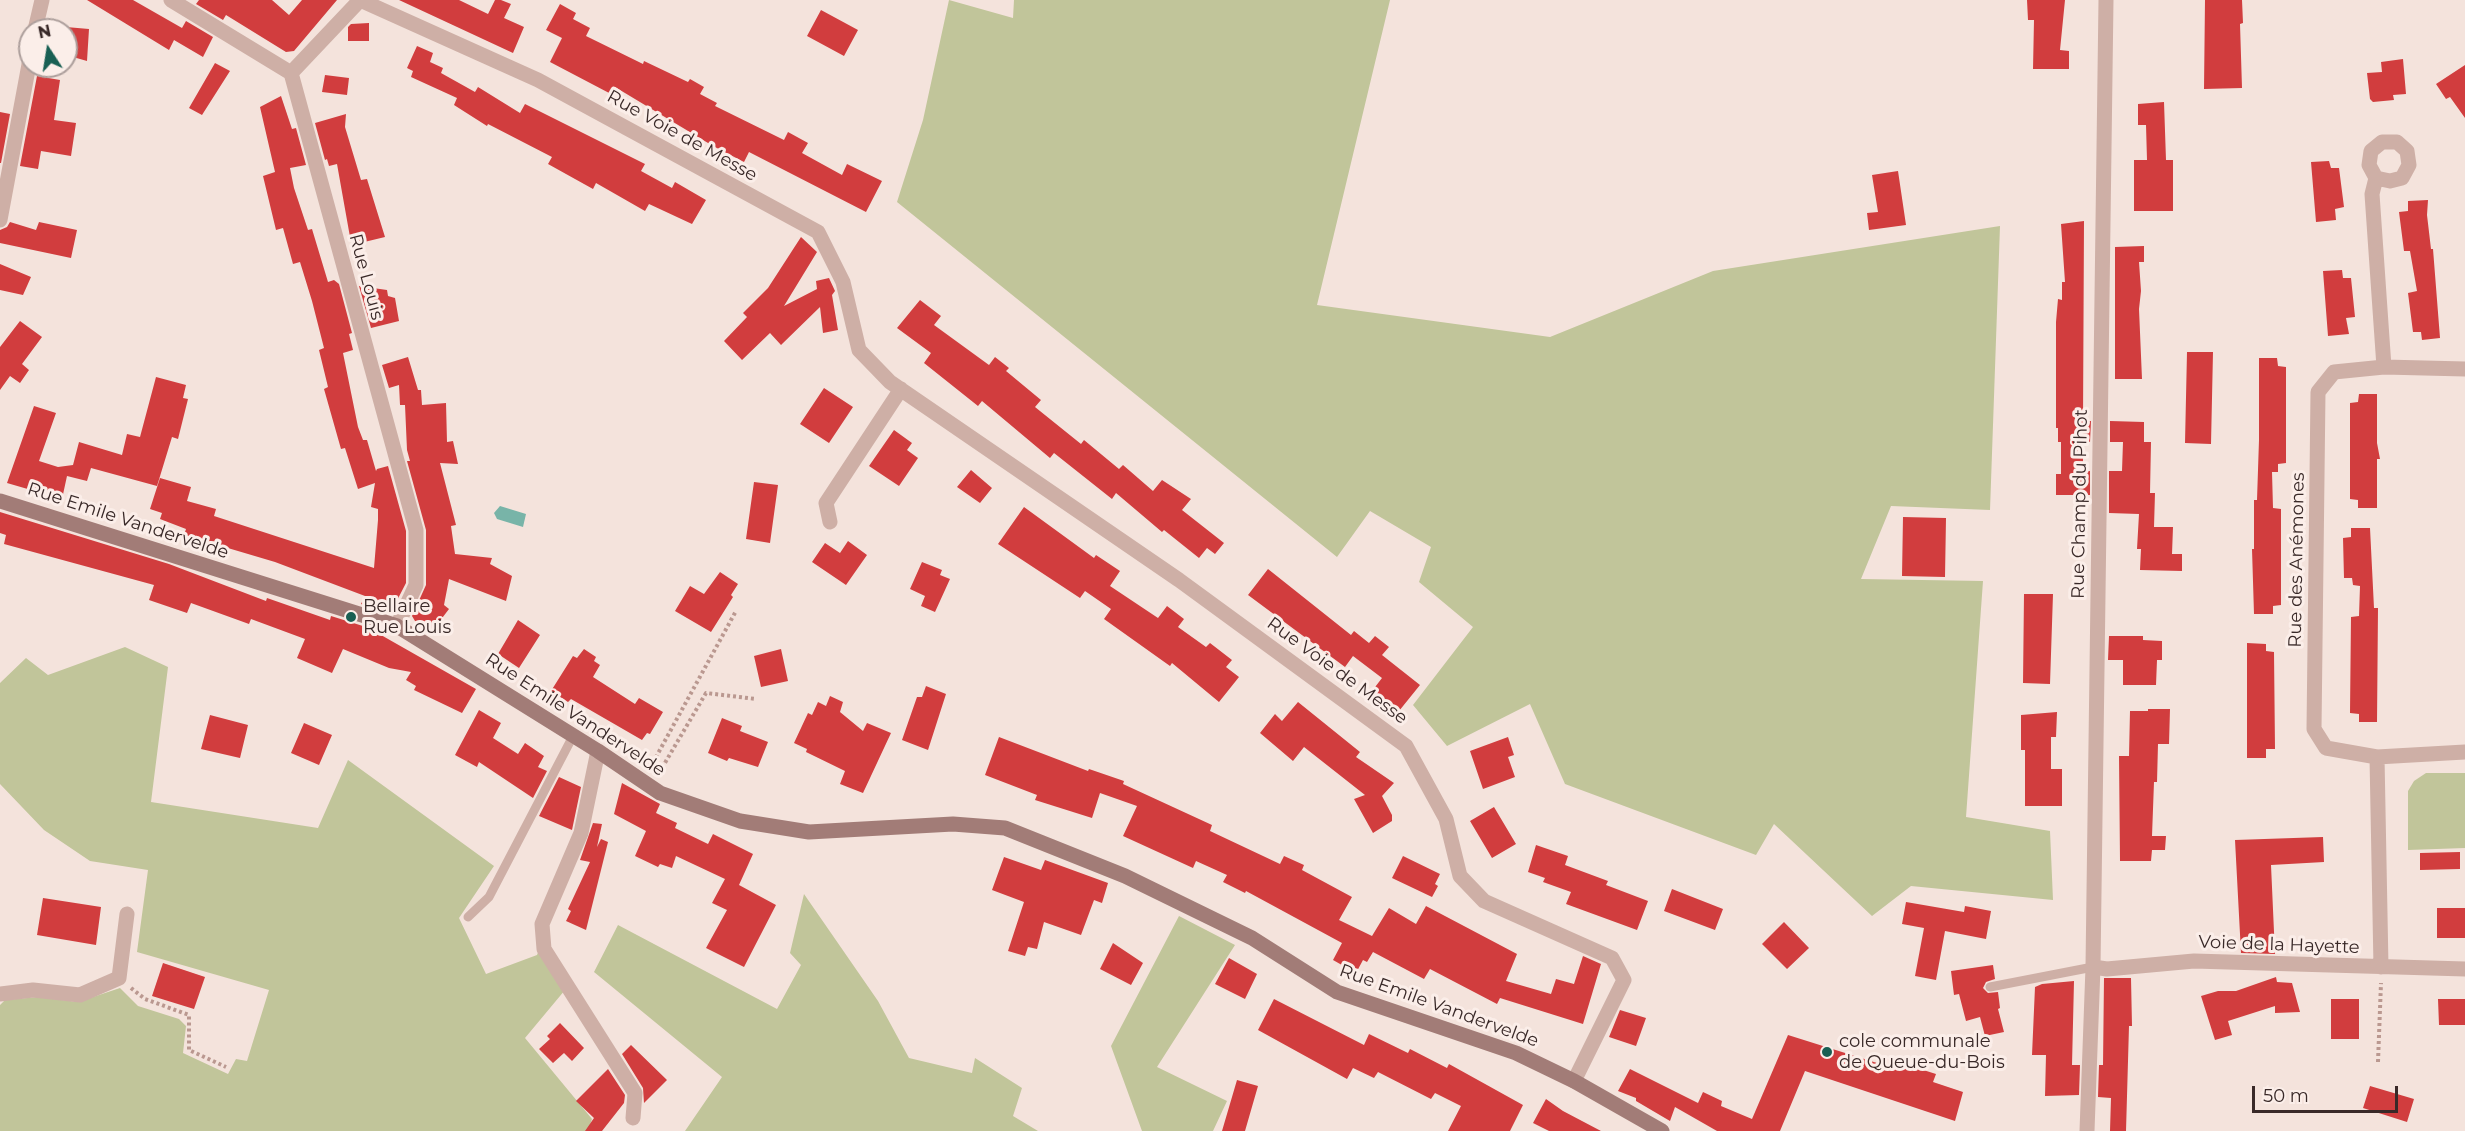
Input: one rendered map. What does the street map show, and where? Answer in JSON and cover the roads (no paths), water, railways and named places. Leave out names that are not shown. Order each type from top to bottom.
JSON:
[{"type":"street","points":[[38,18],[42,0]]},
{"type":"street","points":[[171,0],[291,73],[360,0]]},
{"type":"street","name":"Rue Voie de Messe","points":[[360,0],[538,80],[818,232],[843,282],[859,350],[890,382],[1179,580],[1406,746],[1446,819],[1460,876],[1484,901],[1612,958],[1624,980],[1574,1081]]},
{"type":"street","name":"Rue Champ du Pihot","points":[[2087,1131],[2093,967],[2106,0]]},
{"type":"street","name":"Rue Louis","points":[[291,73],[416,530],[416,585],[397,626]]},
{"type":"street","points":[[0,220],[26,78]]},
{"type":"street","points":[[2376,178],[2373,194],[2384,367]]},
{"type":"street","name":"Rue des Anémones","points":[[2465,369],[2384,367],[2334,372],[2318,392],[2314,729],[2326,748],[2377,757],[2465,752]]},
{"type":"street","points":[[830,522],[826,503],[901,389]]},
{"type":"street","name":"Rue Emile Vandervelde","points":[[0,501],[397,626],[660,793],[740,821],[809,832],[953,824],[1005,828],[1125,876],[1252,938],[1337,992],[1516,1053],[1574,1081],[1662,1131]]},
{"type":"street","points":[[598,752],[581,833],[542,924],[544,949],[635,1093],[633,1118]]},
{"type":"street","points":[[2377,757],[2381,967]]},
{"type":"street","points":[[0,994],[33,990],[80,996],[118,978],[127,914]]},
{"type":"street","name":"Voie de la Hayette","points":[[2093,967],[2108,969],[2194,961],[2465,969]]},
{"type":"lane","points":[[468,916],[489,897],[573,736]]},
{"type":"lane","points":[[1990,987],[2093,967]]},
{"type":"water","points":[[500,506],[526,514],[523,527],[497,519],[494,513]]},
{"type":"place","name":"Bellaire Rue Louis","points":[[351,617]]},
{"type":"place","name":"cole communale de Queue-du-Bois","points":[[1827,1052]]}]
